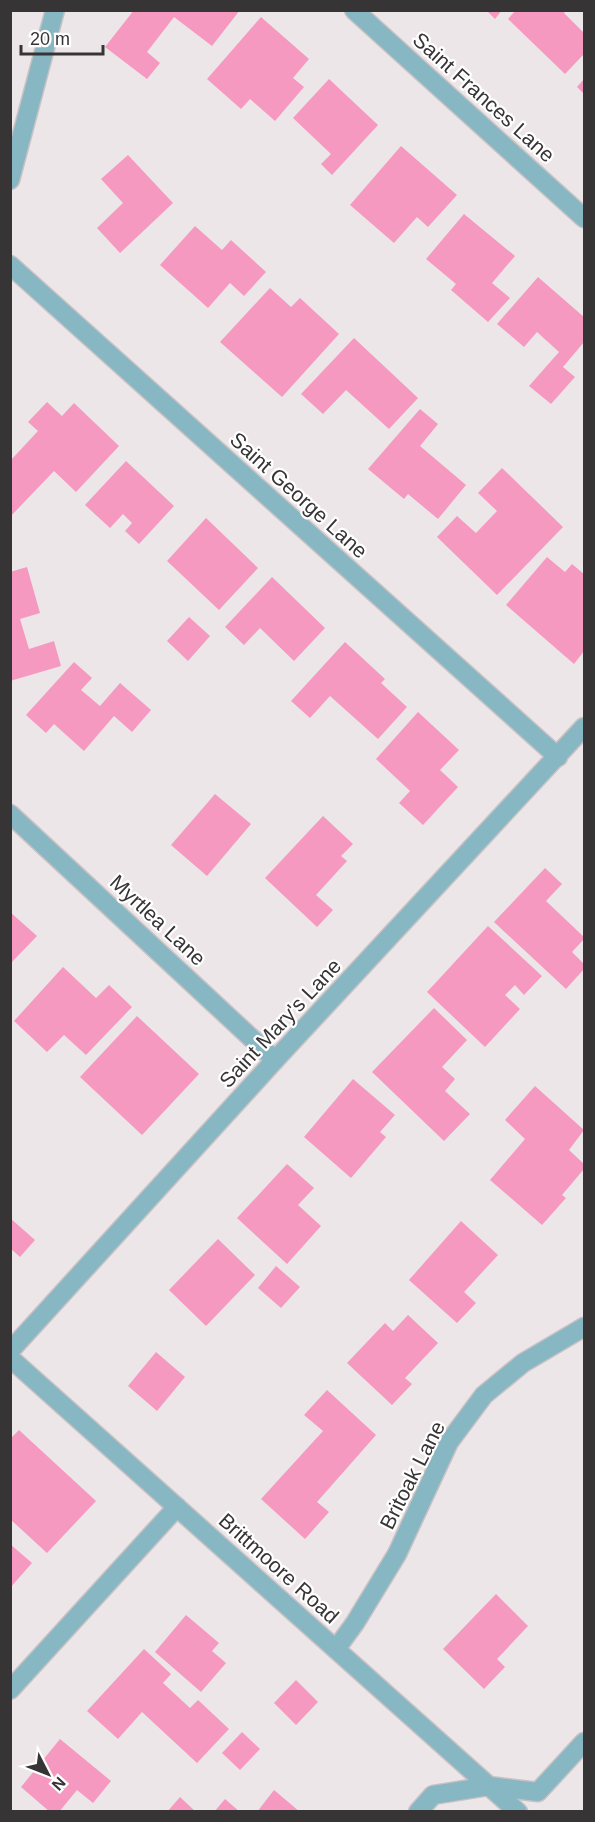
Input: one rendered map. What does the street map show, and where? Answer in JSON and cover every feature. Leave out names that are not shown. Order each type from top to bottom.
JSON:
[{"type":"street","points":[[10,180],[55,10]]},
{"type":"street","name":"Saint Frances Lane","points":[[354,10],[585,218]]},
{"type":"street","name":"Saint George Lane","points":[[10,266],[558,757]]},
{"type":"street","name":"Saint Mary's Lane","points":[[10,1351],[275,1060],[585,727]]},
{"type":"street","name":"Myrtlea Lane","points":[[10,814],[275,1060]]},
{"type":"street","name":"Britoak Lane","points":[[336,1649],[355,1623],[397,1554],[449,1442],[484,1395],[523,1363],[585,1327]]},
{"type":"street","name":"Brittmoore Road","points":[[10,1358],[518,1812]]},
{"type":"street","points":[[10,1690],[177,1506]]},
{"type":"street","points":[[418,1812],[433,1795],[489,1785],[538,1792],[585,1742]]},
{"type":"building","points":[[134,10],[240,10],[212,46],[174,17],[147,52],[160,63],[147,79],[105,47]]},
{"type":"building","points":[[486,10],[502,10],[495,19]]},
{"type":"building","points":[[516,10],[566,10],[564,13],[584,33],[584,54],[565,74],[508,19]]},
{"type":"building","points":[[261,17],[309,59],[293,78],[304,87],[275,121],[250,99],[241,109],[207,79]]},
{"type":"building","points":[[329,79],[378,125],[332,175],[321,164],[331,154],[293,118]]},
{"type":"building","points":[[584,79],[584,94],[577,87]]},
{"type":"building","points":[[401,146],[457,195],[428,227],[417,217],[394,243],[350,205]]},
{"type":"building","points":[[128,155],[173,203],[120,253],[97,228],[123,203],[101,179]]},
{"type":"building","points":[[464,214],[515,256],[492,283],[510,298],[488,322],[451,290],[456,284],[426,259]]},
{"type":"building","points":[[195,226],[222,250],[231,240],[266,272],[244,296],[230,283],[208,308],[160,265]]},
{"type":"building","points":[[538,277],[584,317],[584,342],[563,367],[575,377],[551,404],[529,386],[559,352],[537,332],[524,347],[497,324]]},
{"type":"building","points":[[270,288],[291,307],[300,298],[339,334],[282,397],[220,342]]},
{"type":"building","points":[[354,338],[418,398],[389,429],[346,390],[323,414],[301,394]]},
{"type":"building","points":[[47,402],[62,416],[74,403],[119,446],[76,492],[54,471],[10,517],[10,480],[12,479],[10,461],[38,431],[28,422]]},
{"type":"building","points":[[420,409],[438,424],[420,446],[466,485],[438,519],[408,494],[404,499],[368,469]]},
{"type":"building","points":[[126,461],[174,506],[139,544],[125,531],[132,523],[123,514],[110,528],[85,505]]},
{"type":"building","points":[[502,468],[563,527],[497,595],[437,537],[457,516],[476,533],[497,511],[478,493]]},
{"type":"building","points":[[206,518],[258,568],[219,610],[167,561]]},
{"type":"building","points":[[547,557],[565,572],[572,564],[584,574],[584,651],[574,664],[506,605]]},
{"type":"building","points":[[27,567],[40,613],[20,619],[29,649],[54,641],[61,666],[10,681],[10,572]]},
{"type":"building","points":[[272,577],[325,628],[294,661],[260,628],[244,645],[225,627]]},
{"type":"building","points":[[189,617],[210,636],[188,661],[167,641]]},
{"type":"building","points":[[345,642],[385,679],[381,683],[407,707],[378,739],[330,696],[310,718],[291,701]]},
{"type":"building","points":[[74,662],[92,678],[81,690],[100,706],[120,683],[151,710],[132,732],[114,716],[84,751],[54,724],[46,733],[26,715]]},
{"type":"building","points":[[418,712],[459,750],[440,770],[458,787],[423,825],[399,803],[410,791],[376,759]]},
{"type":"building","points":[[215,794],[251,824],[207,876],[171,845]]},
{"type":"building","points":[[323,816],[353,844],[341,856],[347,861],[316,895],[333,910],[317,927],[265,878]]},
{"type":"building","points":[[545,868],[562,884],[546,901],[584,937],[572,952],[584,964],[584,969],[566,989],[494,922]]},
{"type":"building","points":[[10,912],[37,936],[10,964]]},
{"type":"building","points":[[488,926],[542,976],[524,995],[515,985],[505,995],[520,1009],[485,1047],[427,992]]},
{"type":"building","points":[[63,967],[96,998],[109,985],[132,1007],[86,1055],[64,1035],[47,1052],[14,1021]]},
{"type":"building","points":[[434,1008],[467,1040],[442,1067],[455,1079],[445,1091],[470,1114],[444,1141],[372,1072]]},
{"type":"building","points":[[137,1016],[199,1074],[142,1135],[80,1077]]},
{"type":"building","points":[[353,1079],[395,1115],[380,1132],[386,1137],[351,1178],[304,1137]]},
{"type":"building","points":[[535,1086],[584,1130],[569,1150],[584,1164],[584,1169],[562,1195],[566,1198],[542,1225],[490,1180],[525,1139],[505,1120]]},
{"type":"building","points":[[287,1164],[314,1188],[298,1205],[321,1226],[287,1264],[237,1218]]},
{"type":"building","points":[[10,1218],[35,1240],[20,1257],[10,1248]]},
{"type":"building","points":[[461,1221],[498,1255],[464,1292],[476,1303],[457,1323],[409,1280]]},
{"type":"building","points":[[218,1239],[255,1275],[206,1326],[169,1290]]},
{"type":"building","points":[[276,1266],[300,1287],[281,1308],[258,1288]]},
{"type":"building","points":[[408,1315],[438,1343],[405,1378],[412,1384],[392,1405],[347,1363],[385,1323],[393,1331]]},
{"type":"building","points":[[156,1352],[185,1377],[157,1411],[128,1386]]},
{"type":"building","points":[[327,1390],[376,1435],[317,1502],[329,1512],[305,1539],[261,1499],[323,1431],[304,1415]]},
{"type":"building","points":[[19,1430],[96,1501],[47,1553],[10,1519],[10,1439]]},
{"type":"building","points":[[10,1544],[32,1563],[10,1588]]},
{"type":"building","points":[[496,1594],[528,1626],[497,1659],[505,1667],[484,1689],[443,1649]]},
{"type":"building","points":[[186,1615],[219,1643],[212,1651],[226,1663],[201,1692],[155,1652]]},
{"type":"building","points":[[144,1649],[171,1674],[163,1683],[190,1708],[198,1700],[229,1729],[197,1763],[142,1712],[118,1739],[87,1711]]},
{"type":"building","points":[[296,1680],[318,1702],[296,1725],[274,1703]]},
{"type":"building","points":[[242,1732],[260,1749],[240,1770],[222,1753]]},
{"type":"building","points":[[60,1739],[111,1781],[93,1803],[77,1790],[59,1812],[50,1812],[21,1787]]},
{"type":"building","points":[[274,1790],[300,1812],[257,1812]]},
{"type":"building","points":[[180,1797],[196,1812],[167,1812]]},
{"type":"building","points":[[225,1799],[240,1812],[214,1812]]}]
